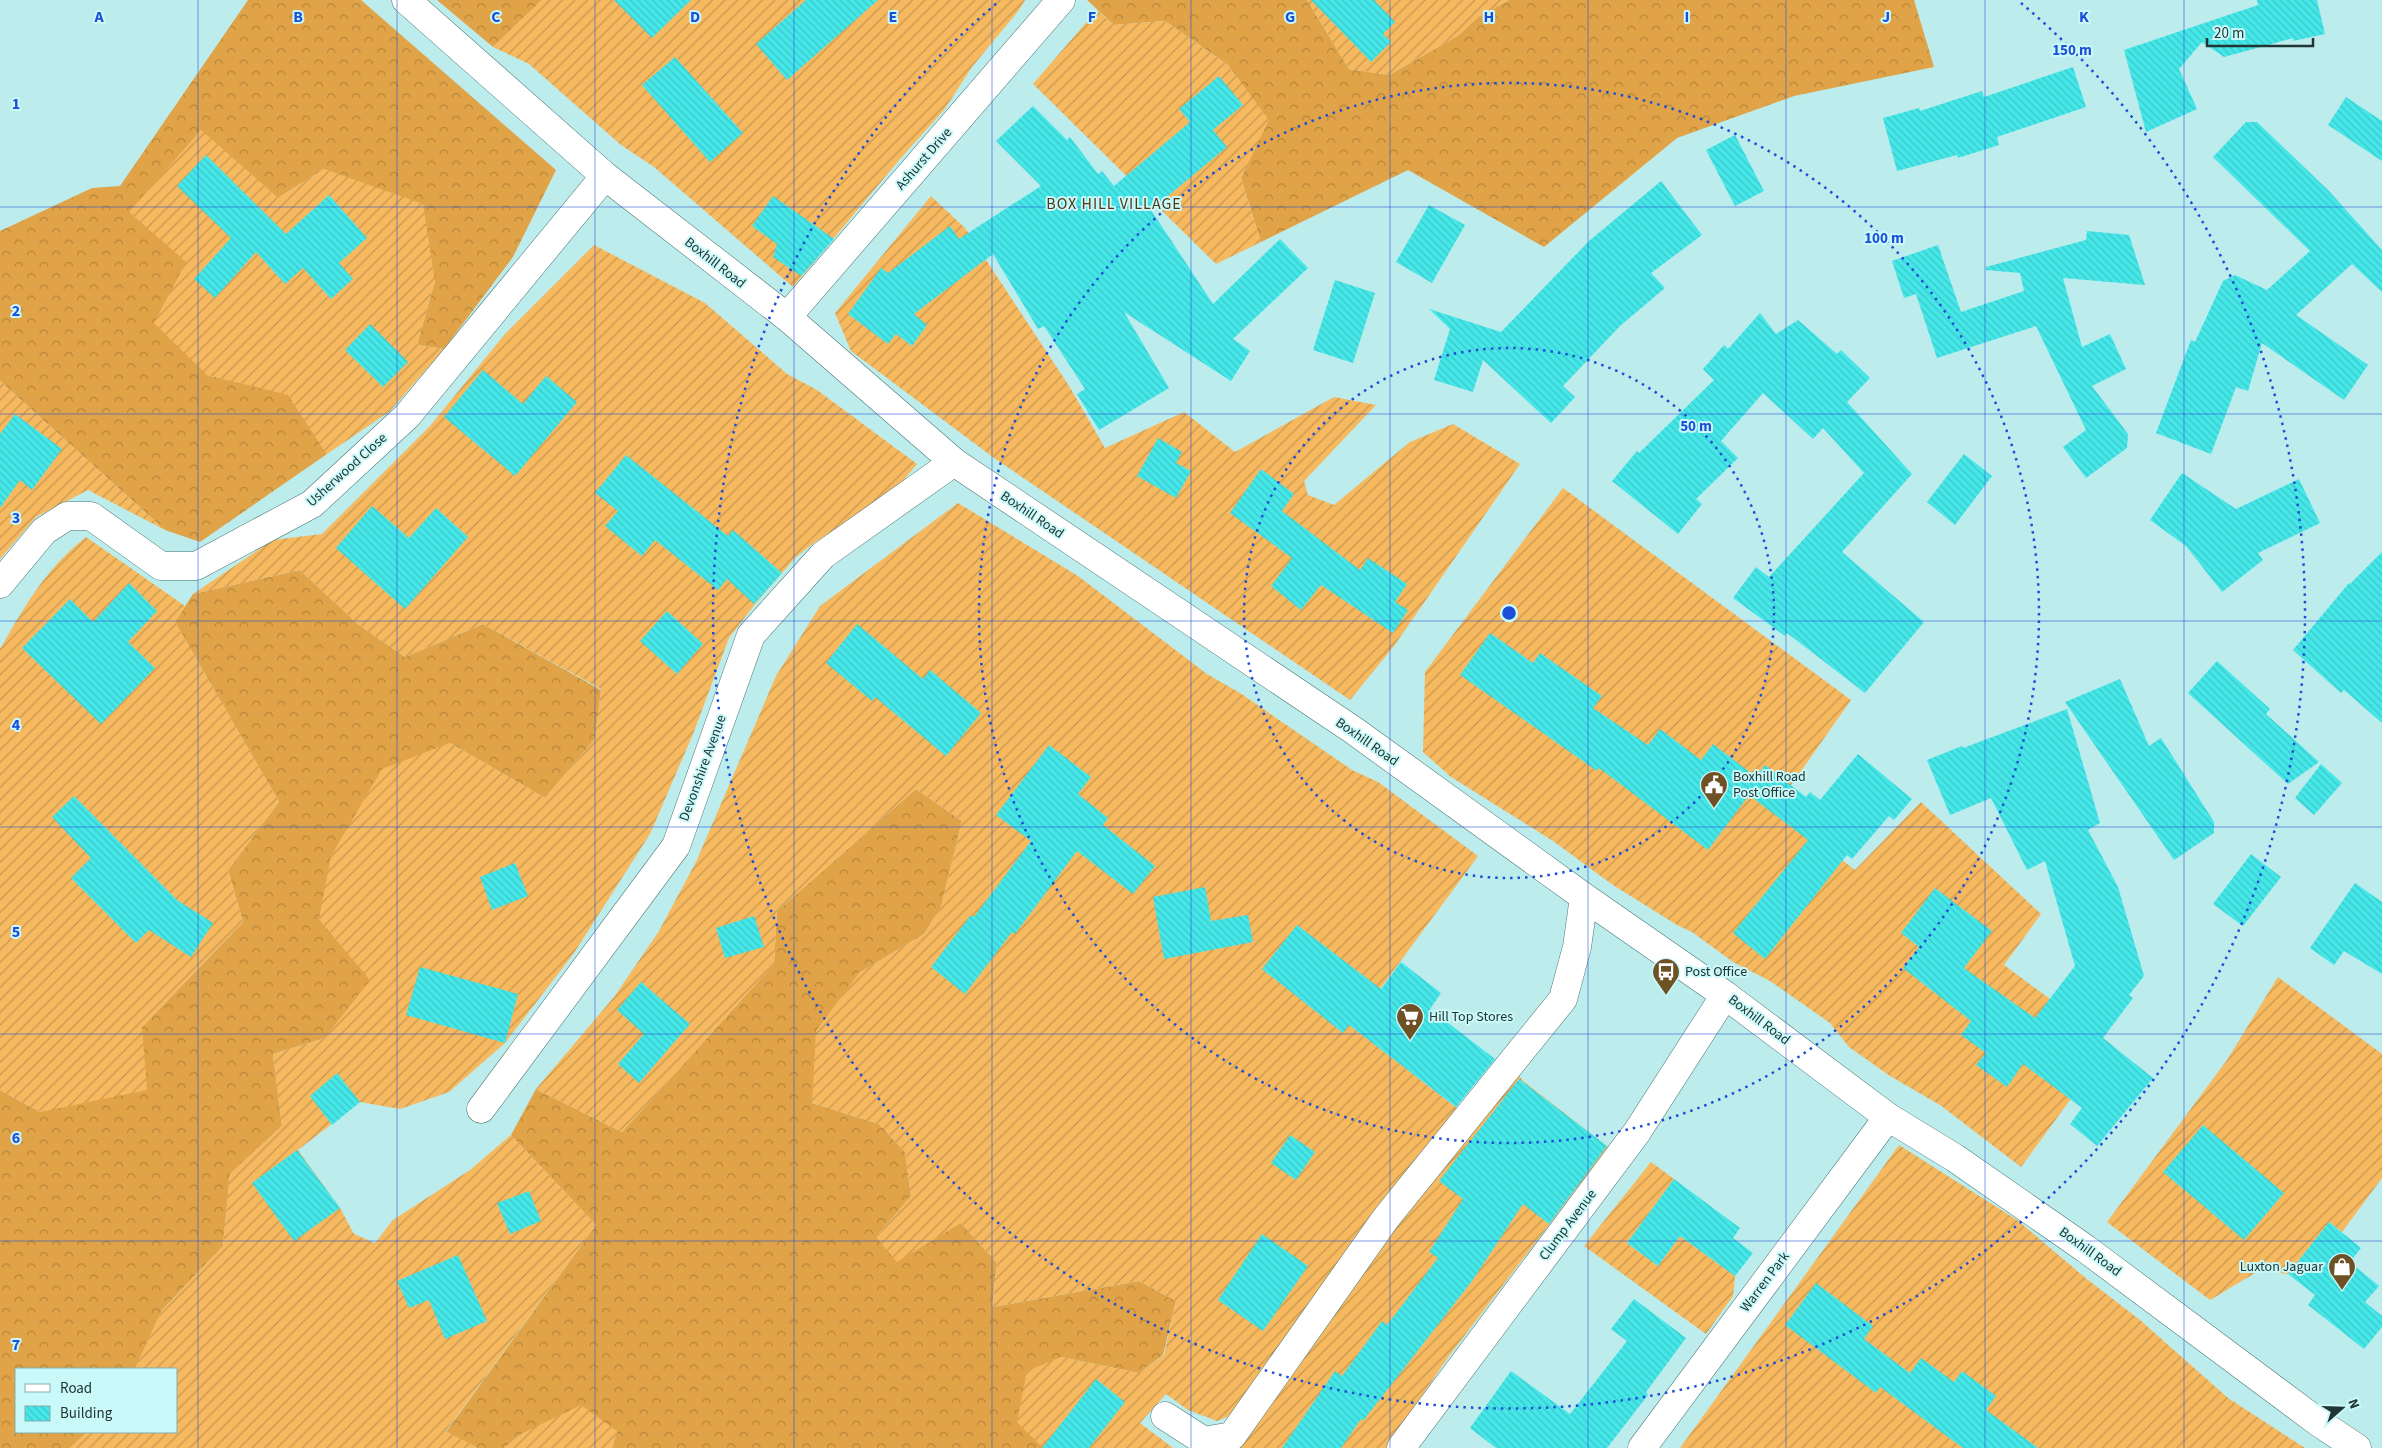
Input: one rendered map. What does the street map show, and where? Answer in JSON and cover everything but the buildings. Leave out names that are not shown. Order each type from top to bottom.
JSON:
[{"type":"street","name":"Boxhill Road","points":[[406,0],[605,176],[786,317],[954,462],[1353,730],[1584,897],[1725,995],[1888,1116],[1955,1158],[2086,1249],[2318,1422],[2357,1448]]},
{"type":"street","name":"Ashurst Drive","points":[[786,317],[1061,0]]},
{"type":"street","name":"Usherwood Close","points":[[0,584],[44,531],[67,516],[90,516],[161,566],[196,566],[312,504],[407,416],[605,176]]},
{"type":"street","name":"Devonshire Avenue","points":[[481,1109],[676,846],[751,635],[823,555],[954,462]]},
{"type":"street","points":[[1164,1416],[1204,1442],[1232,1436],[1386,1218],[1563,999],[1577,948],[1584,897]]},
{"type":"street","name":"Clump Avenue","points":[[1401,1448],[1637,1132],[1725,995]]},
{"type":"street","name":"Warren Park","points":[[1642,1448],[1888,1116]]},
{"type":"green space","points":[[248,0],[361,0],[556,170],[513,257],[444,349],[417,345],[435,281],[363,184],[324,169],[278,198],[200,130],[186,262],[207,375],[288,394],[327,454],[200,542],[165,530],[0,381],[0,231],[92,188],[120,186]]},
{"type":"green space","points":[[437,0],[542,0],[493,47]]},
{"type":"green space","points":[[1087,0],[1307,0],[1349,69],[1389,75],[1459,35],[1478,17],[1509,0],[1914,0],[1934,67],[1794,96],[1677,138],[1544,247],[1408,170],[1261,242],[1241,178],[1268,120],[1228,65],[1165,21],[1114,25]]},
{"type":"green space","points":[[300,570],[359,625],[405,657],[483,624],[601,690],[595,739],[545,798],[450,743],[319,919],[371,980],[325,1038],[273,1054],[282,1126],[230,1174],[223,1246],[162,1310],[135,1368],[15,1368],[15,1433],[86,1433],[70,1448],[0,1448],[0,1090],[40,1112],[142,1027],[243,922],[228,870],[279,802],[175,622],[193,594]]},
{"type":"green space","points":[[916,789],[962,821],[941,907],[924,934],[859,973],[812,1103],[879,1124],[905,1152],[911,1196],[876,1237],[961,1223],[997,1263],[992,1307],[1139,1281],[1176,1301],[1163,1355],[1139,1373],[1061,1357],[1043,1448],[612,1448],[617,1431],[523,1433],[504,1448],[478,1448],[446,1432],[596,1225],[511,1135],[536,1089],[622,1132],[774,964],[777,911]]},
{"type":"shaded area","points":[[542,0],[1025,0],[972,67],[944,110],[900,159],[793,287],[654,167],[621,145],[529,64],[493,47]]},
{"type":"shaded area","points":[[1307,0],[1509,0],[1478,17],[1459,35],[1389,75],[1349,69]]},
{"type":"shaded area","points":[[1097,10],[1114,25],[1165,21],[1228,65],[1269,120],[1241,178],[1261,242],[1216,264],[1033,84]]},
{"type":"shaded area","points":[[201,130],[278,198],[324,169],[423,204],[435,281],[417,345],[444,349],[389,412],[327,454],[288,395],[207,375],[154,323],[186,262],[129,212]]},
{"type":"shaded area","points":[[931,196],[965,228],[1069,386],[1105,448],[1184,412],[1235,452],[1334,397],[1376,405],[1304,481],[1308,495],[1334,505],[1410,442],[1453,424],[1520,464],[1394,646],[1350,700],[994,458],[851,351],[835,313]]},
{"type":"shaded area","points":[[594,245],[705,303],[787,374],[817,390],[917,464],[897,488],[811,545],[795,558],[755,604],[729,638],[693,734],[650,834],[574,953],[505,1043],[449,1092],[400,1109],[360,1102],[298,1150],[340,1208],[354,1234],[375,1243],[393,1220],[470,1170],[511,1135],[596,1225],[446,1431],[478,1448],[70,1448],[86,1433],[178,1433],[178,1368],[135,1368],[162,1310],[223,1246],[230,1174],[282,1126],[273,1054],[325,1038],[370,980],[319,919],[331,856],[382,769],[450,743],[545,798],[595,739],[601,689],[483,624],[405,657],[359,625],[300,570],[193,594],[273,540],[322,534],[430,426],[505,334]]},
{"type":"shaded area","points":[[0,381],[165,530],[88,490],[36,517],[0,559]]},
{"type":"shaded area","points":[[1563,488],[1851,700],[1775,808],[1855,870],[1921,802],[2041,914],[2004,965],[2111,1044],[2021,1167],[1940,1105],[1890,1076],[1849,1047],[1830,1023],[1770,981],[1733,962],[1692,932],[1677,925],[1613,885],[1553,841],[1451,777],[1423,752],[1425,672]]},
{"type":"shaded area","points":[[958,503],[1078,576],[1207,674],[1240,693],[1352,770],[1378,782],[1478,856],[1352,1027],[1462,1112],[1234,1414],[1217,1421],[1188,1410],[1166,1394],[1140,1423],[1173,1448],[1043,1448],[1017,1422],[1027,1371],[1061,1357],[1139,1373],[1164,1355],[1176,1301],[1139,1281],[992,1307],[997,1263],[961,1223],[897,1262],[876,1237],[911,1196],[905,1152],[879,1124],[812,1103],[816,1031],[859,973],[924,934],[941,907],[962,821],[916,789],[777,911],[774,964],[622,1132],[536,1089],[614,997],[659,931],[696,862],[776,676],[820,606]]},
{"type":"shaded area","points":[[86,537],[185,606],[175,622],[279,802],[228,870],[243,922],[142,1027],[147,1090],[40,1112],[0,1090],[0,649],[37,588],[59,562]]},
{"type":"shaded area","points":[[2278,977],[2382,1054],[2382,1178],[2342,1232],[2329,1222],[2288,1274],[2260,1270],[2210,1300],[2107,1222],[2227,1060]]},
{"type":"shaded area","points":[[1517,1073],[1523,1081],[1608,1147],[1449,1356],[1386,1448],[1235,1448],[1390,1236]]},
{"type":"shaded area","points":[[1899,1145],[2017,1220],[2088,1280],[2140,1320],[2228,1398],[2305,1448],[1680,1448]]},
{"type":"shaded area","points":[[1651,1162],[1674,1179],[1627,1243],[1658,1266],[1680,1236],[1735,1276],[1733,1296],[1706,1334],[1584,1246]]},
{"type":"shaded area","points":[[581,1405],[617,1431],[612,1448],[504,1448],[523,1433]]},
{"type":"place","name":"Boxhill Road Post Office","points":[[1714,809]]},
{"type":"place","name":"Post Office","points":[[1666,996]]},
{"type":"place","name":"Hill Top Stores","points":[[1410,1041]]},
{"type":"place","name":"Luxton Jaguar","points":[[2342,1291]]},
{"type":"district","name":"BOX HILL VILLAGE","points":[[1114,204]]}]
